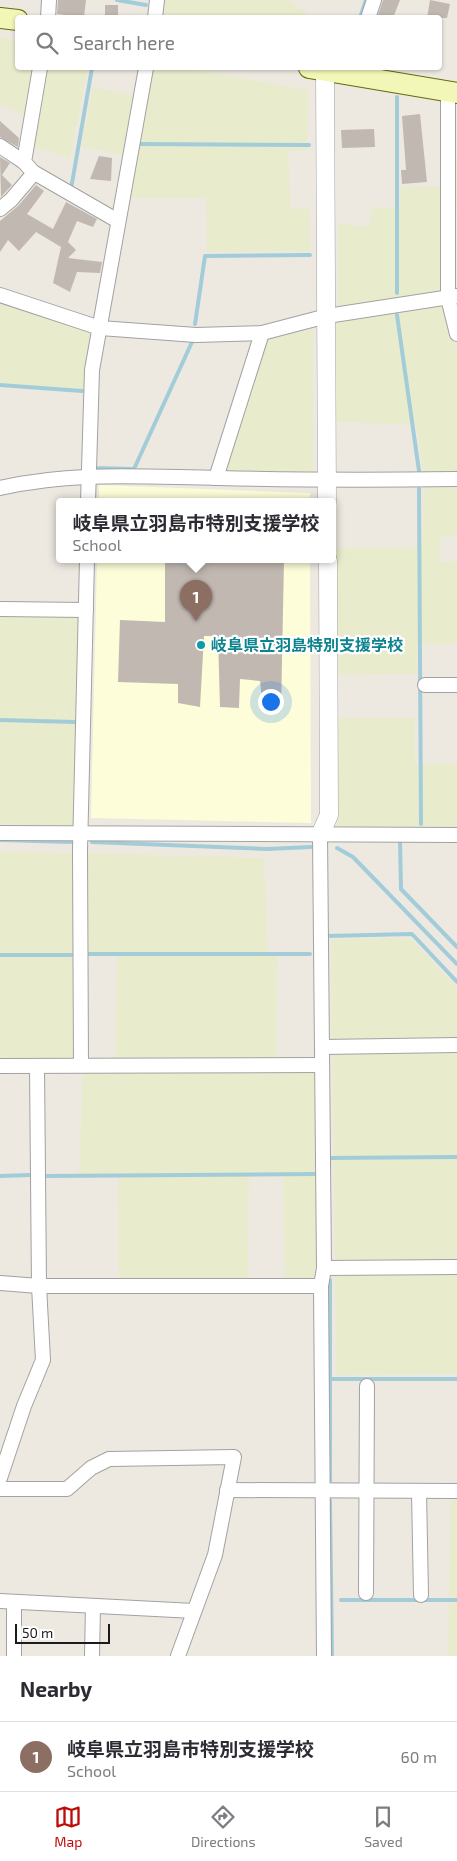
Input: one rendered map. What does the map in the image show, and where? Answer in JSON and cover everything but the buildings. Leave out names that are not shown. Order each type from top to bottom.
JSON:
[{"type":"main road","points":[[0,18],[15,20]]},
{"type":"main road","points":[[333,70],[349,71],[453,92]]},
{"type":"street","points":[[48,15],[49,0]]},
{"type":"street","points":[[154,15],[157,0]]},
{"type":"street","points":[[369,15],[374,0]]},
{"type":"street","points":[[24,162],[40,70]]},
{"type":"street","points":[[88,498],[92,370],[146,70]]},
{"type":"street","points":[[317,70],[327,316],[327,498]]},
{"type":"street","points":[[453,92],[452,297],[457,334]]},
{"type":"street","points":[[0,146],[24,162],[34,172],[118,221]]},
{"type":"street","points":[[0,209],[11,200],[34,172]]},
{"type":"street","points":[[0,295],[100,328],[196,335],[262,332],[327,316],[452,297]]},
{"type":"street","points":[[216,478],[262,332]]},
{"type":"street","points":[[0,488],[32,481],[89,475],[326,481],[457,479]]},
{"type":"street","points":[[81,1065],[82,832],[87,563]]},
{"type":"street","points":[[324,1656],[322,1286],[324,1268],[320,835],[329,815],[328,563]]},
{"type":"street","points":[[0,609],[86,610]]},
{"type":"street","points":[[424,685],[457,685]]},
{"type":"street","points":[[0,833],[457,834]]},
{"type":"street","points":[[322,1047],[457,1045]]},
{"type":"street","points":[[0,1066],[322,1065]]},
{"type":"street","points":[[0,1478],[24,1406],[43,1360],[39,1286],[37,1066]]},
{"type":"street","points":[[324,1268],[457,1267]]},
{"type":"street","points":[[0,1283],[39,1286],[322,1286]]},
{"type":"street","points":[[366,1593],[367,1386]]},
{"type":"street","points":[[0,1489],[67,1489],[91,1468],[109,1459],[234,1457],[215,1555],[178,1656]]},
{"type":"street","points":[[227,1490],[457,1491]]},
{"type":"street","points":[[419,1491],[421,1595]]},
{"type":"street","points":[[14,1656],[7,1601],[194,1611]]},
{"type":"street","points":[[92,1656],[93,1606]]},
{"type":"shaded area","points":[[165,0],[289,0],[308,14],[308,15],[162,15]]},
{"type":"shaded area","points":[[0,37],[15,40],[15,70],[34,70],[24,116],[0,104]]},
{"type":"shaded area","points":[[46,70],[88,70],[70,159],[32,146]]},
{"type":"shaded area","points":[[154,70],[196,70],[309,90],[307,150],[288,151],[291,210],[309,207],[310,251],[207,252],[206,198],[130,198]]},
{"type":"shaded area","points":[[93,87],[135,95],[125,155],[81,147]]},
{"type":"shaded area","points":[[453,162],[457,162],[457,211],[453,211]]},
{"type":"shaded area","points":[[444,186],[443,292],[338,311],[338,223],[369,227],[372,207],[400,208],[400,187]]},
{"type":"shaded area","points":[[0,304],[93,331],[85,389],[0,385]]},
{"type":"shaded area","points":[[443,304],[457,348],[457,474],[424,474],[416,425],[336,422],[336,320]]},
{"type":"shaded area","points":[[313,326],[313,475],[225,472],[268,335]]},
{"type":"shaded area","points":[[457,484],[457,537],[440,537],[439,562],[457,561],[457,644],[417,644],[417,674],[338,675],[336,548],[422,547],[424,485]]},
{"type":"shaded area","points":[[99,485],[310,493],[310,498],[99,498]]},
{"type":"shaded area","points":[[97,563],[310,563],[311,823],[91,818]]},
{"type":"shaded area","points":[[0,613],[81,614],[77,826],[0,824]]},
{"type":"shaded area","points":[[338,718],[415,718],[415,764],[457,763],[457,828],[337,828]]},
{"type":"shaded area","points":[[0,851],[77,854],[78,1057],[72,1062],[0,1061]]},
{"type":"shaded area","points":[[85,853],[264,858],[268,954],[277,954],[276,1064],[322,1065],[321,1286],[285,1286],[283,1173],[249,1171],[248,1280],[119,1285],[118,1175],[79,1175],[83,1069],[115,1065],[117,952],[85,952]]},
{"type":"shaded area","points":[[410,938],[457,988],[457,1040],[331,1041],[331,939]]},
{"type":"shaded area","points":[[457,1051],[457,1261],[335,1261],[332,1053]]},
{"type":"shaded area","points":[[457,1273],[457,1374],[336,1375],[335,1274]]},
{"type":"shaded area","points":[[451,1495],[457,1495],[457,1656],[448,1656]]},
{"type":"waterway","points":[[117,0],[146,5]]},
{"type":"waterway","points":[[361,15],[366,0]]},
{"type":"waterway","points":[[73,190],[71,189],[92,70]]},
{"type":"waterway","points":[[397,97],[397,293]]},
{"type":"waterway","points":[[138,144],[309,145]]},
{"type":"waterway","points":[[195,324],[205,256],[310,255]]},
{"type":"waterway","points":[[397,315],[419,471]]},
{"type":"waterway","points":[[95,465],[95,468],[134,469],[192,342]]},
{"type":"waterway","points":[[0,385],[82,391]]},
{"type":"waterway","points":[[419,489],[421,824]]},
{"type":"waterway","points":[[0,720],[75,722]]},
{"type":"waterway","points":[[0,840],[71,842]]},
{"type":"waterway","points":[[400,841],[401,889],[457,947]]},
{"type":"waterway","points":[[92,842],[267,849],[311,847]]},
{"type":"waterway","points":[[337,848],[353,857],[457,964]]},
{"type":"waterway","points":[[327,936],[412,934],[457,982]]},
{"type":"waterway","points":[[86,954],[310,954]]},
{"type":"waterway","points":[[0,955],[71,955]]},
{"type":"waterway","points":[[328,1158],[457,1157]]},
{"type":"waterway","points":[[46,1176],[314,1174]]},
{"type":"waterway","points":[[0,1176],[30,1175]]},
{"type":"waterway","points":[[330,1280],[330,1481]]},
{"type":"waterway","points":[[329,1379],[457,1379]]},
{"type":"waterway","points":[[330,1500],[332,1656]]},
{"type":"waterway","points":[[341,1600],[457,1600]]},
{"type":"place","name":"岐阜県立羽島市特別支援学校","points":[[196,621]]},
{"type":"place","name":"岐阜県立羽島特別支援学校","points":[[201,645]]}]
